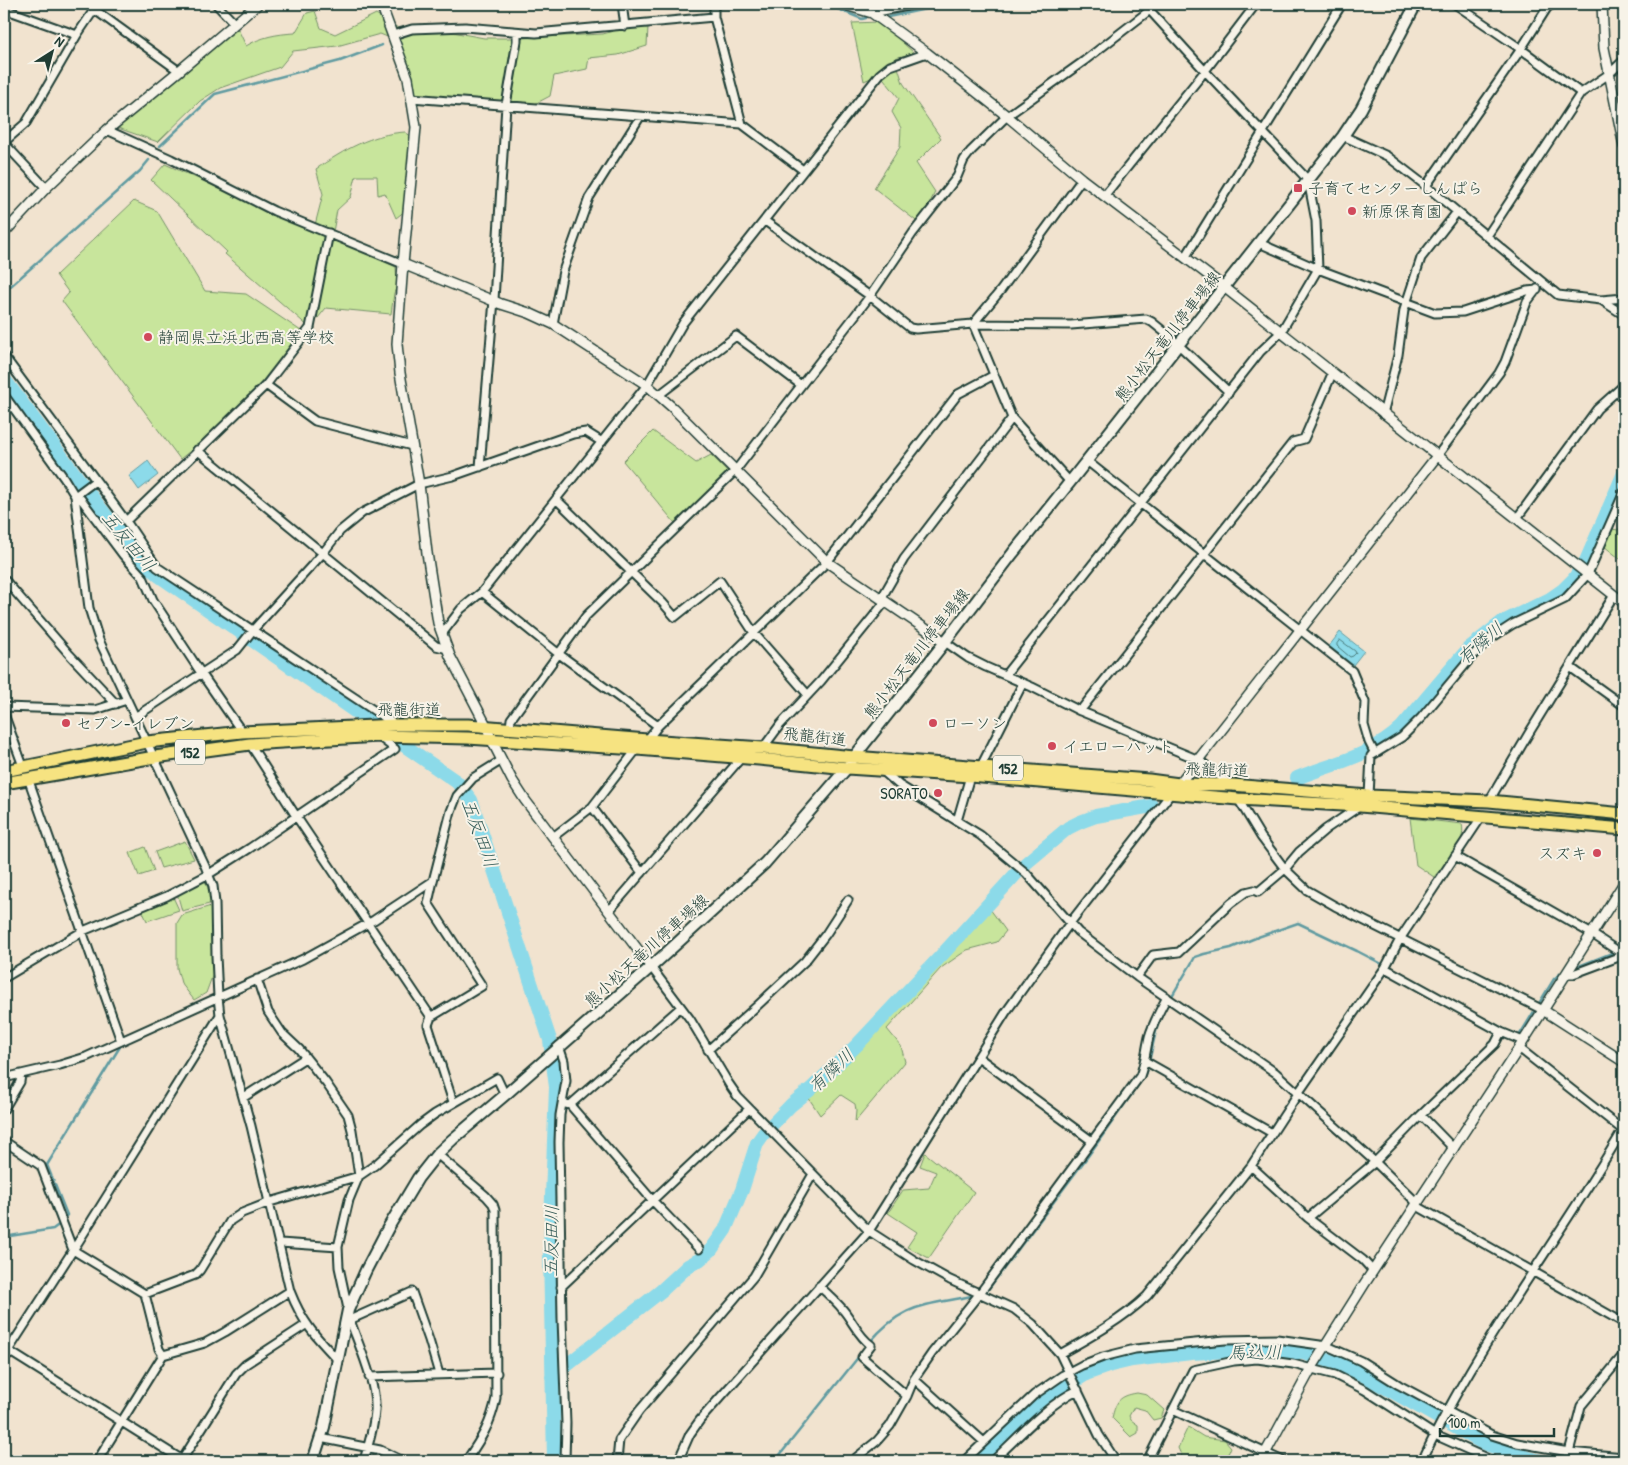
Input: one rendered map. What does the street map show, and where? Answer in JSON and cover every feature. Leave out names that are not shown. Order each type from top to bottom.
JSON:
[{"type":"highway","name":"飛龍街道","points":[[4,771],[147,742],[242,732],[394,725],[487,727],[1149,780],[1176,788],[1238,799],[1360,806],[1624,829]]},
{"type":"highway","name":"飛龍街道","points":[[4,783],[155,757],[250,744],[378,736],[409,736],[491,739],[637,749],[884,771],[1176,788],[1232,785],[1369,796],[1489,801],[1624,814]]},
{"type":"main road","name":"熊小松天竜川停車場線","points":[[313,1461],[324,1427],[337,1359],[348,1317],[366,1270],[388,1228],[418,1178],[437,1154],[453,1139],[650,967],[765,863],[847,768],[854,756],[1013,553],[1343,136],[1361,109],[1416,4]]},
{"type":"street","points":[[216,4],[234,23]]},
{"type":"street","points":[[4,233],[46,188],[107,130],[258,4]]},
{"type":"street","points":[[381,4],[408,78],[416,127],[402,264],[397,344],[400,373],[419,484],[438,623],[448,649],[487,727],[491,739],[525,800],[690,1019],[728,1084],[749,1109],[869,1231],[914,1260],[950,1280],[1014,1309],[1033,1324],[1060,1354],[1099,1435],[1116,1461]]},
{"type":"street","points":[[622,4],[625,26]]},
{"type":"street","points":[[717,4],[714,6],[714,17],[742,124]]},
{"type":"street","points":[[842,4],[872,13],[927,53],[1007,116],[1082,179],[1224,287],[1624,603]]},
{"type":"street","points":[[872,13],[918,4]]},
{"type":"street","points":[[1005,676],[1260,352],[1280,332],[1318,269],[1316,221],[1308,180],[1144,4]]},
{"type":"street","points":[[1104,196],[1205,71],[1256,4]]},
{"type":"street","points":[[1185,258],[1342,4]]},
{"type":"street","points":[[1455,4],[1581,93]]},
{"type":"street","points":[[1426,186],[1521,49],[1547,8],[1553,4]]},
{"type":"street","points":[[1602,4],[1604,48],[1624,146]]},
{"type":"street","points":[[46,188],[4,143],[26,123],[77,35],[96,7],[179,71]]},
{"type":"street","points":[[4,9],[77,35]]},
{"type":"street","points":[[510,728],[511,719],[586,616],[736,470],[870,296],[913,234],[957,177],[964,160],[971,151],[1007,116],[1050,86],[1150,10]]},
{"type":"street","points":[[393,35],[412,29],[465,27],[536,32],[714,17]]},
{"type":"street","points":[[480,467],[494,300],[506,105],[517,32]]},
{"type":"street","points":[[442,634],[461,609],[482,592],[602,442],[646,385],[683,323],[880,74],[890,66],[927,53]]},
{"type":"street","points":[[1487,236],[1581,93],[1610,74],[1624,60]]},
{"type":"street","points":[[411,98],[742,124],[803,170]]},
{"type":"street","points":[[553,324],[562,271],[589,198],[640,117]]},
{"type":"street","points":[[107,130],[171,159],[274,211],[553,324],[659,394],[827,562],[968,658],[1080,711],[1199,760],[1232,785]]},
{"type":"street","points":[[1343,136],[1387,156],[1558,295],[1601,300],[1624,298]]},
{"type":"street","points":[[973,324],[1082,179]]},
{"type":"street","points":[[1383,414],[1398,355],[1404,310],[1421,258],[1456,212]]},
{"type":"street","points":[[765,221],[870,296],[910,328],[973,324],[1071,325],[1146,319],[1178,344],[1229,392]]},
{"type":"street","points":[[126,521],[266,385],[310,328],[328,233]]},
{"type":"street","points":[[1259,243],[1318,269],[1435,312],[1463,312],[1527,291],[1537,290]]},
{"type":"street","points":[[678,1461],[690,1434],[700,1420],[869,1231],[1006,1012],[1070,924],[1437,456],[1498,373],[1527,302],[1542,283]]},
{"type":"street","points":[[1601,300],[1624,315]]},
{"type":"street","points":[[973,324],[1012,418],[1070,482]]},
{"type":"street","points":[[659,394],[736,336],[801,385]]},
{"type":"street","points":[[4,356],[6,367],[93,483],[126,521],[157,567],[394,725]]},
{"type":"street","points":[[1080,711],[1293,442],[1304,439],[1332,374]]},
{"type":"street","points":[[647,740],[658,726],[827,562],[958,394],[994,375]]},
{"type":"street","points":[[266,385],[315,422],[412,446]]},
{"type":"street","points":[[1517,518],[1597,409],[1624,385]]},
{"type":"street","points":[[4,395],[123,555],[144,577],[153,600],[242,732]]},
{"type":"street","points":[[763,748],[780,725],[821,682],[883,600],[904,559],[1012,418]]},
{"type":"street","points":[[135,717],[237,650],[340,531],[362,513],[419,484],[480,467],[573,434],[586,432],[602,442]]},
{"type":"street","points":[[198,450],[436,646],[448,649]]},
{"type":"street","points":[[1087,461],[1352,671],[1365,702],[1364,725],[1372,754],[1369,796]]},
{"type":"street","points":[[77,495],[93,483]]},
{"type":"street","points":[[1372,754],[1402,736],[1421,718],[1475,653],[1490,639],[1513,624],[1565,598],[1587,573],[1624,492]]},
{"type":"street","points":[[77,495],[90,608],[99,640],[155,757],[213,886],[216,903],[220,1015],[244,1097],[280,1242],[290,1291],[297,1308],[307,1324],[316,1337],[337,1359]]},
{"type":"street","points":[[556,499],[675,617],[720,581],[754,633],[808,695]]},
{"type":"street","points":[[4,579],[70,656],[116,704]]},
{"type":"street","points":[[482,592],[559,654],[658,726]]},
{"type":"street","points":[[1489,801],[1614,595]]},
{"type":"street","points":[[1570,667],[1624,706]]},
{"type":"street","points":[[981,766],[1023,683]]},
{"type":"street","points":[[4,707],[95,710],[127,700]]},
{"type":"street","points":[[4,714],[23,766]]},
{"type":"street","points":[[4,978],[83,931],[167,896],[209,874],[250,848],[395,750],[378,736]]},
{"type":"street","points":[[250,744],[431,1017]]},
{"type":"street","points":[[553,837],[592,807],[637,749]]},
{"type":"street","points":[[609,911],[742,757]]},
{"type":"street","points":[[453,1102],[428,1025],[431,1017],[482,986],[428,903],[451,811],[457,796],[469,783],[502,760]]},
{"type":"street","points":[[884,771],[899,785],[980,835],[1016,864],[1078,932],[1137,977],[1276,1072],[1375,1162],[1414,1200],[1417,1206],[1624,1323]]},
{"type":"street","points":[[957,821],[970,776]]},
{"type":"street","points":[[28,778],[121,1041]]},
{"type":"street","points":[[1238,799],[1261,837],[1285,869],[1307,890],[1400,939],[1544,1010],[1624,1062]]},
{"type":"street","points":[[1137,977],[1153,954],[1179,952],[1231,903],[1246,892],[1254,890],[1258,892],[1326,829],[1360,806]]},
{"type":"street","points":[[592,807],[642,873]]},
{"type":"street","points":[[1060,1354],[1082,1342],[1139,1304],[1251,1166],[1299,1092],[1385,968],[1400,939],[1482,816]]},
{"type":"street","points":[[1455,856],[1592,934],[1624,955]]},
{"type":"street","points":[[4,1078],[86,1057],[303,959],[367,923],[433,881]]},
{"type":"street","points":[[1263,1457],[1312,1368],[1373,1271],[1544,1010],[1624,883]]},
{"type":"street","points":[[708,1050],[805,961],[826,934],[848,900]]},
{"type":"street","points":[[1567,974],[1573,974],[1624,955]]},
{"type":"street","points":[[1385,968],[1521,1044],[1624,1130],[1490,1337],[1435,1433],[1422,1461]]},
{"type":"street","points":[[257,979],[268,1012],[282,1033],[299,1049],[326,1083],[348,1115],[352,1130],[359,1176],[350,1200],[338,1247],[339,1267],[348,1317],[374,1397],[375,1412],[364,1461]]},
{"type":"street","points":[[852,1461],[878,1441],[890,1426],[914,1379],[932,1353],[980,1293],[1140,1076],[1155,1018],[1167,997]]},
{"type":"street","points":[[565,1461],[566,1423],[561,1287],[560,1115],[567,1104],[681,1007]]},
{"type":"street","points":[[220,1015],[73,1250],[5,1352],[183,1461],[236,1374],[246,1364],[307,1324]]},
{"type":"street","points":[[1308,1218],[1375,1162],[1421,1114],[1495,1044],[1501,1032]]},
{"type":"street","points":[[558,1048],[564,1061],[567,1104],[698,1249]]},
{"type":"street","points":[[978,1057],[1092,1141]]},
{"type":"street","points":[[244,1097],[305,1058]]},
{"type":"street","points":[[1145,1061],[1272,1133]]},
{"type":"street","points":[[4,1109],[20,1082],[21,1074]]},
{"type":"street","points":[[145,1294],[195,1275],[230,1221],[242,1213],[270,1202],[359,1176],[375,1165],[420,1125],[453,1102],[497,1078],[505,1095]]},
{"type":"street","points":[[561,1287],[749,1109]]},
{"type":"street","points":[[1421,1114],[1454,1149]]},
{"type":"street","points":[[4,1141],[41,1166],[73,1250],[145,1294],[163,1355]]},
{"type":"street","points":[[437,1154],[486,1196],[493,1204],[495,1210],[496,1398],[493,1416],[486,1432],[466,1461]]},
{"type":"street","points":[[1251,1166],[1308,1218],[1363,1260],[1373,1271]]},
{"type":"street","points":[[617,1461],[619,1440],[626,1428],[639,1410],[754,1276],[813,1174]]},
{"type":"street","points":[[280,1242],[338,1247]]},
{"type":"street","points":[[819,1286],[844,1310],[868,1343],[862,1357],[907,1396]]},
{"type":"street","points":[[97,1461],[163,1355],[205,1343],[290,1291]]},
{"type":"street","points":[[348,1317],[412,1292],[439,1374]]},
{"type":"street","points":[[964,1461],[1034,1395],[1069,1373],[1103,1357],[1151,1347],[1225,1340],[1277,1339],[1326,1348],[1361,1361],[1447,1414],[1500,1438],[1517,1443],[1569,1452],[1624,1457]]},
{"type":"street","points":[[1569,1452],[1581,1406],[1624,1354]]},
{"type":"street","points":[[1148,1461],[1193,1370],[1234,1361],[1257,1359],[1293,1364],[1334,1375],[1365,1390],[1435,1433],[1476,1455],[1493,1461]]},
{"type":"street","points":[[369,1377],[497,1373]]},
{"type":"street","points":[[914,1379],[984,1442]]},
{"type":"street","points":[[997,1460],[1039,1417],[1070,1393],[1078,1390]]},
{"type":"street","points":[[1173,1410],[1263,1457],[1283,1461]]},
{"type":"street","points":[[320,1438],[380,1450],[403,1461]]},
{"type":"green space","points":[[315,11],[321,28],[335,34],[376,14],[398,28],[431,28],[484,38],[603,34],[634,25],[648,27],[647,46],[618,55],[589,58],[587,69],[554,76],[550,96],[529,107],[416,98],[400,42],[380,34],[337,46],[293,51],[280,67],[220,88],[200,101],[158,142],[115,127],[238,29],[246,46],[269,36],[295,33],[307,13]]},
{"type":"green space","points":[[880,22],[914,53],[895,58],[903,83],[941,138],[916,163],[935,192],[920,224],[874,188],[900,147],[901,128],[892,112],[899,98],[880,74],[864,81],[852,23]]},
{"type":"green space","points":[[405,132],[415,139],[405,211],[396,218],[385,193],[378,195],[377,176],[356,176],[351,197],[337,210],[333,232],[315,225],[323,194],[316,169],[358,144],[381,136]]},
{"type":"green space","points":[[165,164],[396,267],[397,286],[391,314],[326,308],[310,328],[225,254],[227,252],[151,180]]},
{"type":"green space","points":[[134,201],[157,211],[205,291],[246,294],[301,331],[236,415],[180,459],[62,301],[69,293],[56,275]]},
{"type":"green space","points":[[653,431],[696,463],[711,455],[728,472],[675,523],[623,461]]},
{"type":"green space","points":[[1624,521],[1624,562],[1604,546],[1612,529],[1618,530]]},
{"type":"green space","points":[[1410,818],[1462,824],[1463,832],[1458,846],[1434,877],[1416,865]]},
{"type":"green space","points":[[185,841],[194,859],[161,868],[155,852]]},
{"type":"green space","points":[[145,847],[154,871],[139,876],[130,853]]},
{"type":"green space","points":[[205,880],[213,903],[182,911],[177,893]]},
{"type":"green space","points":[[173,897],[179,910],[147,921],[142,910]]},
{"type":"green space","points":[[211,906],[213,974],[206,993],[194,1000],[181,983],[177,968],[177,923],[182,915]]},
{"type":"green space","points":[[990,909],[1006,931],[997,942],[967,950],[941,968],[887,1029],[901,1046],[905,1062],[855,1122],[855,1104],[841,1095],[820,1115],[808,1097],[914,990]]},
{"type":"green space","points":[[925,1153],[974,1192],[929,1258],[907,1247],[917,1232],[888,1213],[903,1190],[929,1188],[936,1172],[920,1166]]},
{"type":"green space","points":[[1137,1393],[1147,1395],[1164,1410],[1161,1418],[1153,1420],[1145,1410],[1134,1407],[1129,1416],[1138,1425],[1138,1433],[1131,1437],[1112,1418],[1119,1400]]},
{"type":"green space","points":[[1188,1427],[1204,1437],[1225,1440],[1231,1447],[1225,1461],[1184,1461],[1178,1448]]},
{"type":"water","points":[[148,461],[158,475],[139,490],[129,476]]},
{"type":"water","points":[[1340,632],[1364,651],[1353,665],[1329,646]]},
{"type":"waterway","points":[[826,4],[862,19],[866,18]]},
{"type":"waterway","points":[[888,17],[950,4]]},
{"type":"waterway","points":[[160,146],[215,94],[340,61],[382,45]]},
{"type":"waterway","points":[[4,292],[140,171],[149,160]]},
{"type":"waterway","name":"五反田川","points":[[4,379],[97,504],[138,556],[158,575],[457,782],[471,800],[550,1040],[556,1087],[550,1251],[554,1461]]},
{"type":"waterway","name":"有隣川","points":[[1297,778],[1366,752],[1390,737],[1402,727],[1468,649],[1501,623],[1550,599],[1563,590],[1574,579],[1586,561],[1624,473]]},
{"type":"waterway","name":"有隣川","points":[[552,1377],[661,1291],[688,1266],[711,1250],[725,1230],[742,1190],[757,1143],[764,1133],[791,1105],[811,1089],[857,1045],[1025,864],[1068,828],[1080,822],[1096,816],[1152,806]]},
{"type":"waterway","points":[[987,1291],[1088,1156],[1144,1077],[1161,1016],[1195,957],[1231,948],[1298,923],[1384,965]]},
{"type":"waterway","points":[[1574,968],[1612,953]]},
{"type":"waterway","points":[[1517,1035],[1519,1036],[1554,979],[1564,972]]},
{"type":"waterway","points":[[1464,1008],[1512,1033]]},
{"type":"waterway","points":[[66,1216],[47,1165],[121,1045]]},
{"type":"waterway","points":[[4,1237],[53,1229],[61,1223]]},
{"type":"waterway","points":[[869,1343],[881,1330],[904,1313],[915,1308],[971,1296]]},
{"type":"waterway","name":"馬込川","points":[[978,1461],[1045,1400],[1086,1374],[1132,1360],[1191,1353],[1266,1349],[1303,1353],[1337,1363],[1365,1376],[1481,1442],[1513,1454],[1540,1461]]},
{"type":"waterway","points":[[775,1461],[860,1355]]},
{"type":"place","name":"子育てセンターしんぱら","points":[[1298,188]]},
{"type":"place","name":"新原保育園","points":[[1352,211]]},
{"type":"place","name":"静岡県立浜北西高等学校","points":[[148,337]]},
{"type":"place","name":"セブン-イレブン","points":[[66,723]]},
{"type":"place","name":"ローソン","points":[[933,723]]},
{"type":"place","name":"イエローハット","points":[[1052,746]]},
{"type":"place","name":"SORATO","points":[[938,793]]},
{"type":"place","name":"スズキ","points":[[1597,853]]}]
